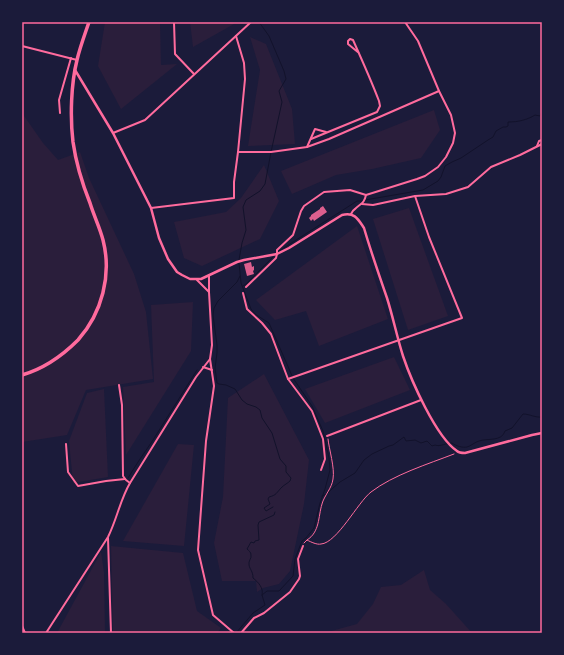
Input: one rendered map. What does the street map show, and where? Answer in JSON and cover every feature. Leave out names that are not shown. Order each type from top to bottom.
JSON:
[{"type":"main road","points":[[22,375],[44,366],[60,356],[76,341],[87,329],[99,308],[104,290],[106,259],[103,241],[79,172],[73,142],[72,101],[75,70],[89,22]]},
{"type":"street","points":[[174,22],[175,54],[194,74]]},
{"type":"street","points":[[113,133],[145,120],[251,22]]},
{"type":"street","points":[[246,287],[276,258],[277,250],[293,235],[304,206],[324,192],[350,190],[366,195],[426,176],[438,167],[446,157],[455,139],[451,115],[418,41],[405,22]]},
{"type":"street","points":[[151,208],[234,198],[234,182],[245,74],[244,63],[236,36]]},
{"type":"street","points":[[311,139],[377,112],[380,106],[379,101],[359,53],[353,40],[348,41],[348,44],[359,53]]},
{"type":"street","points":[[22,46],[77,60]]},
{"type":"street","points":[[60,113],[59,100],[70,58]]},
{"type":"street","points":[[75,70],[113,133],[151,208],[159,238],[168,259],[177,272],[182,276],[197,280],[243,260],[277,254],[342,215],[351,214],[357,217],[364,228],[387,299],[398,340],[421,400],[444,438],[458,452],[465,453],[542,433]]},
{"type":"street","points":[[238,152],[271,152],[308,147],[439,91]]},
{"type":"street","points":[[308,147],[315,129],[327,132]]},
{"type":"street","points":[[536,147],[539,141],[542,140]]},
{"type":"street","points":[[362,204],[373,205],[415,196],[446,194],[468,187],[491,167],[542,144]]},
{"type":"street","points":[[351,214],[362,204],[366,195]]},
{"type":"street","points":[[290,378],[462,318],[429,237],[415,196]]},
{"type":"street","points":[[209,276],[212,345],[210,359],[214,386],[206,441],[198,550],[213,615],[234,633]]},
{"type":"street","points":[[197,280],[209,292]]},
{"type":"street","points":[[243,293],[247,309],[271,334],[290,378],[312,411],[323,439],[325,459],[321,470]]},
{"type":"street","points":[[46,633],[108,537],[122,499],[130,483],[196,377],[210,359]]},
{"type":"street","points":[[203,367],[212,370]]},
{"type":"street","points":[[119,385],[122,405],[123,476],[130,483]]},
{"type":"street","points":[[327,436],[421,400]]},
{"type":"street","points":[[66,444],[68,472],[78,486],[125,479]]},
{"type":"street","points":[[108,537],[111,633]]},
{"type":"street","points":[[241,633],[254,618],[264,613],[290,592],[300,576],[298,560],[303,546]]},
{"type":"street","points":[[22,626],[25,633]]},
{"type":"path","points":[[303,546],[318,527],[322,504],[333,479],[327,436]]},
{"type":"path","points":[[307,540],[320,545],[327,543],[342,528],[370,493],[387,481],[458,452]]},
{"type":"shaded area","points":[[105,22],[160,22],[161,65],[177,64],[121,109],[98,66]]},
{"type":"shaded area","points":[[190,22],[233,22],[234,24],[193,47]]},
{"type":"shaded area","points":[[250,37],[266,44],[292,109],[295,144],[248,146],[260,70]]},
{"type":"shaded area","points":[[434,110],[440,130],[421,158],[336,175],[292,194],[281,171]]},
{"type":"shaded area","points":[[22,113],[43,143],[58,160],[80,152],[89,178],[134,274],[146,312],[153,379],[86,390],[67,435],[22,442]]},
{"type":"shaded area","points":[[264,165],[279,201],[260,239],[202,266],[184,258],[174,222],[226,212],[241,198]]},
{"type":"shaded area","points":[[409,208],[448,316],[408,330],[373,219]]},
{"type":"shaded area","points":[[357,226],[388,319],[319,346],[306,311],[275,320],[256,300]]},
{"type":"shaded area","points":[[193,302],[191,351],[126,455],[123,387],[154,382],[151,305]]},
{"type":"shaded area","points":[[394,357],[410,390],[325,423],[305,389]]},
{"type":"shaded area","points":[[264,374],[309,460],[304,504],[290,571],[279,584],[263,588],[257,592],[256,581],[222,581],[214,543],[223,497],[228,398]]},
{"type":"shaded area","points":[[104,389],[108,477],[73,483],[69,441],[87,393]]},
{"type":"shaded area","points":[[178,444],[194,445],[184,546],[123,541]]},
{"type":"shaded area","points":[[111,546],[183,553],[197,611],[221,628],[217,633],[113,633]]},
{"type":"shaded area","points":[[101,552],[104,572],[105,633],[57,633]]},
{"type":"shaded area","points":[[424,570],[430,590],[446,604],[472,633],[324,633],[357,624],[373,604],[381,587],[401,585]]},
{"type":"building","points":[[323,206],[327,212],[314,221],[313,219],[311,221],[309,218],[311,215]]},
{"type":"building","points":[[251,262],[252,267],[254,266],[254,274],[247,276],[244,264]]},
{"type":"waterway","points":[[239,260],[246,230],[243,207],[246,200],[260,191],[265,184],[282,102],[279,91],[286,79],[269,36],[259,22]]},
{"type":"waterway","points":[[365,200],[423,190],[438,181],[445,166],[461,158],[493,137],[496,131],[508,126],[508,122],[515,122],[535,115],[540,116],[542,111]]},
{"type":"waterway","points":[[279,251],[357,201],[362,201]]},
{"type":"waterway","points":[[243,286],[273,257]]},
{"type":"waterway","points":[[236,633],[253,613],[265,605],[262,595],[267,591],[279,591],[293,576],[295,559],[302,541],[314,528],[330,470],[323,431],[312,406],[293,378],[269,323],[255,314],[251,309],[241,283],[239,263]]},
{"type":"waterway","points":[[240,276],[237,282],[218,301],[214,308],[213,315],[217,345],[215,368],[217,383],[235,389],[242,400],[260,410],[262,418],[272,433],[280,459],[286,466],[286,472],[291,478],[290,481],[276,494],[269,497],[268,499],[270,504],[264,508],[266,511],[273,507]]},
{"type":"waterway","points":[[128,478],[197,370]]},
{"type":"waterway","points":[[322,496],[327,494],[340,482],[355,473],[364,460],[372,454],[393,445],[404,437],[406,441],[415,440],[421,443],[427,441],[432,446],[452,443],[465,447],[482,440],[501,437],[505,431],[512,428],[523,414],[542,417]]},
{"type":"waterway","points":[[262,595],[259,583],[253,578],[253,574],[249,567],[251,554],[247,549],[251,542],[254,543],[255,541],[259,540],[259,522],[274,515],[275,512]]}]
